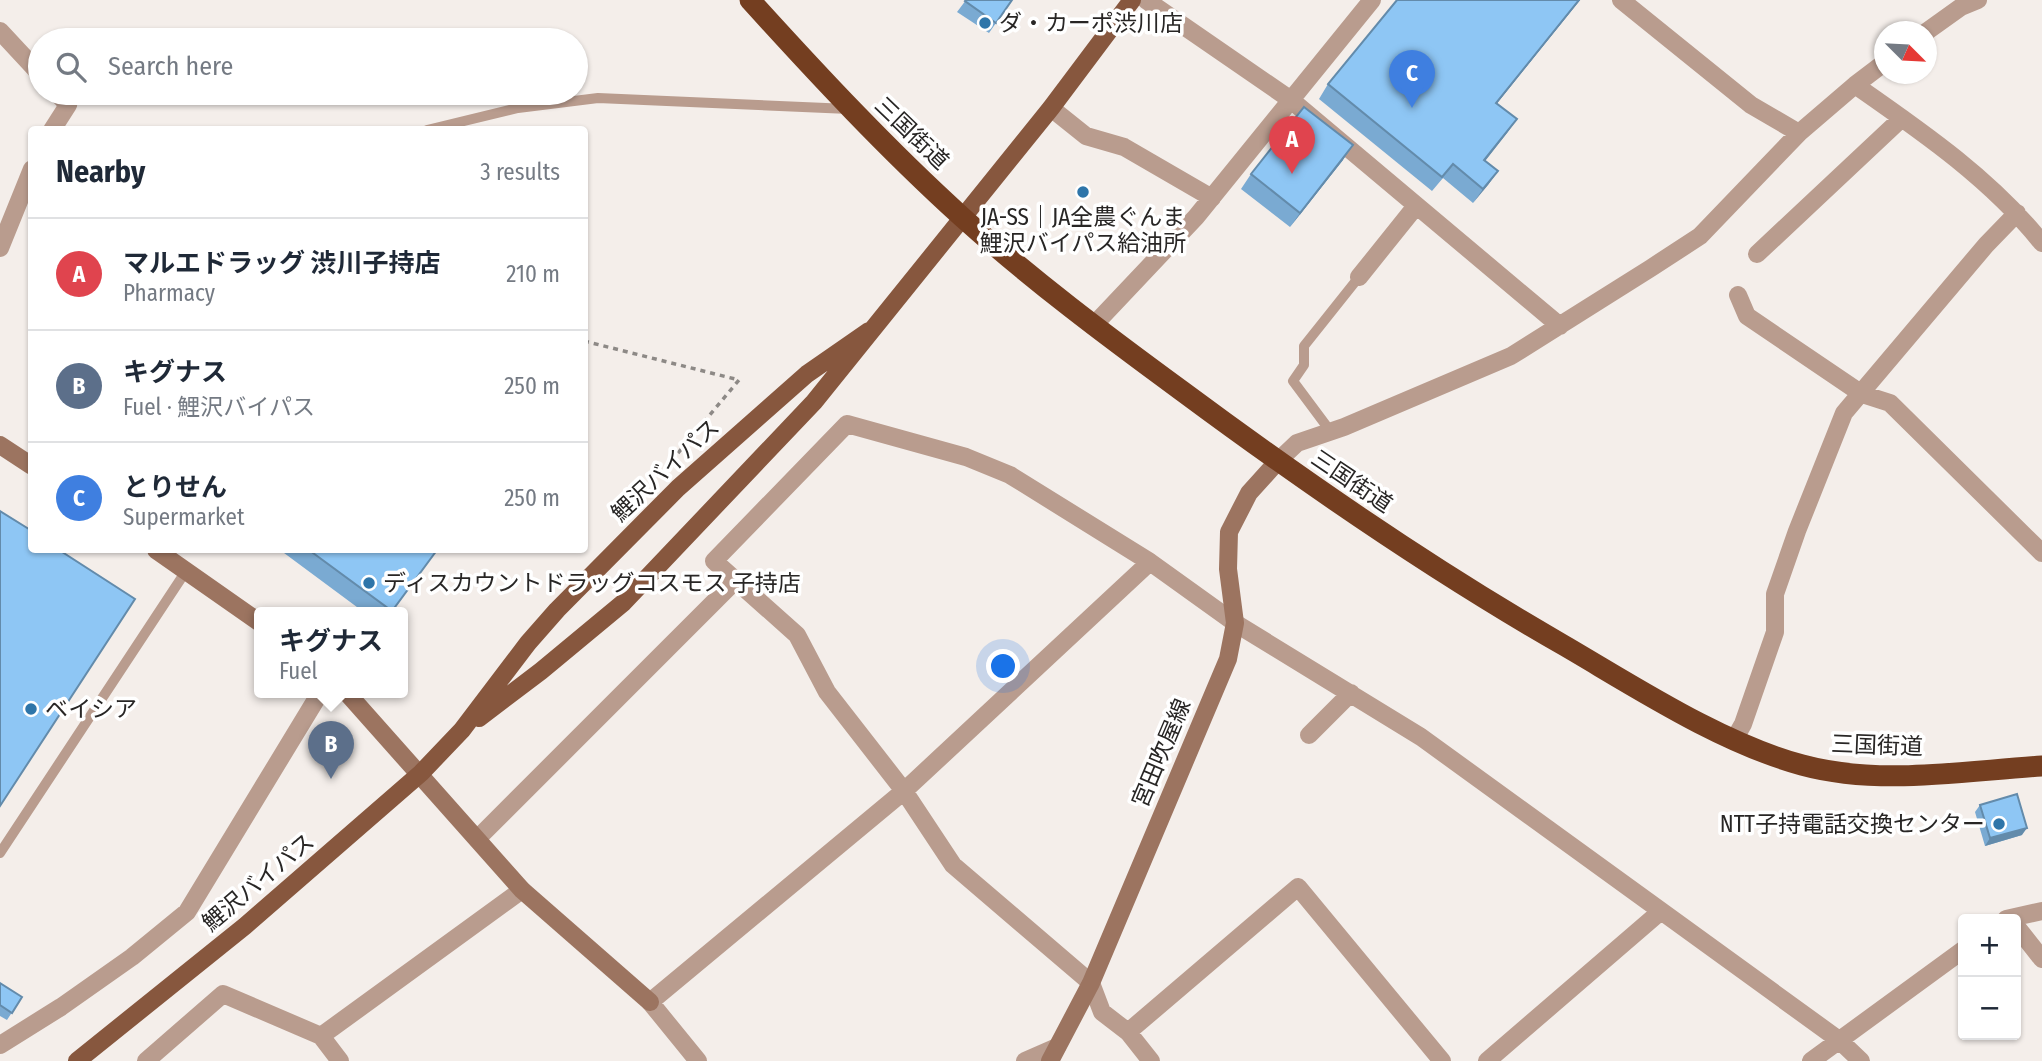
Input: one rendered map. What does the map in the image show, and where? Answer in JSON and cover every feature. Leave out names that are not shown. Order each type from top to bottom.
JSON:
[{"type":"highway","name":"三国街道","points":[[750,0],[849,108],[963,218],[1093,326],[1277,461],[1414,555],[1501,609],[1646,693],[1734,740],[1771,756],[1804,766],[1861,775],[1918,775],[2042,766]]},
{"type":"main road","name":"鯉沢バイパス","points":[[462,730],[597,626],[650,577],[814,402],[1051,108],[1132,0]]},
{"type":"main road","name":"鯉沢バイパス","points":[[77,1061],[245,926],[421,773],[462,730],[528,643],[557,610],[678,488],[807,373],[869,331]]},
{"type":"main road","points":[[0,445],[28,463]]},
{"type":"main road","name":"宮田吹屋線","points":[[1053,1054],[1091,983],[1228,659],[1235,624],[1228,569],[1228,532],[1249,494],[1277,461]]},
{"type":"main road","points":[[160,553],[254,618]]},
{"type":"main road","points":[[352,698],[421,773],[522,890],[650,1002]]},
{"type":"street","points":[[1146,0],[1290,100],[1560,326]]},
{"type":"street","points":[[1093,326],[1212,198],[1372,0]]},
{"type":"street","points":[[1621,0],[1751,105],[1799,133]]},
{"type":"street","points":[[1937,25],[1961,7],[1978,0]]},
{"type":"street","points":[[0,31],[28,61]]},
{"type":"street","points":[[1277,461],[1297,443],[1331,432],[1511,356],[1700,236],[1799,133],[1874,71]]},
{"type":"street","points":[[1854,85],[1952,156],[2017,214],[2042,243]]},
{"type":"street","points":[[54,126],[68,105]]},
{"type":"street","points":[[1051,108],[1086,136],[1124,147],[1212,198]]},
{"type":"street","points":[[1757,254],[1902,118]]},
{"type":"street","points":[[0,248],[28,179]]},
{"type":"street","points":[[1359,276],[1416,206]]},
{"type":"street","points":[[1734,740],[1743,724],[1775,632],[1775,594],[1844,413],[1986,245],[2017,214]]},
{"type":"street","points":[[1738,295],[1747,316],[1862,394],[1890,403],[2042,553]]},
{"type":"street","points":[[1151,1061],[1128,1032],[1102,1012],[1091,983],[953,865],[904,791],[827,692],[797,635],[714,561],[846,424],[967,457],[1010,475],[1150,562],[1235,624],[1421,737],[1839,1040],[1861,1061]]},
{"type":"street","points":[[698,1061],[650,1002],[904,791],[1150,562]]},
{"type":"street","points":[[477,839],[736,580]]},
{"type":"street","points":[[1309,735],[1351,694]]},
{"type":"street","points":[[0,1045],[61,1007],[132,957],[187,912],[317,698]]},
{"type":"street","points":[[1128,1032],[1298,887],[1442,1061]]},
{"type":"street","points":[[321,1036],[522,890]]},
{"type":"street","points":[[2021,917],[2042,911]]},
{"type":"street","points":[[1488,1061],[1660,912]]},
{"type":"street","points":[[2021,933],[2042,959]]},
{"type":"street","points":[[1811,1061],[1958,954]]},
{"type":"street","points":[[146,1061],[223,994],[321,1036],[340,1061]]},
{"type":"street","points":[[1025,1061],[1053,1054]]},
{"type":"lane","points":[[588,99],[849,108]]},
{"type":"lane","points":[[444,126],[542,105]]},
{"type":"lane","points":[[1331,432],[1293,381],[1304,365],[1304,346],[1359,276]]},
{"type":"lane","points":[[0,853],[186,570]]},
{"type":"path","points":[[588,342],[739,380],[667,465],[678,488]]},
{"type":"building","points":[[966,0],[1012,0],[996,23]]},
{"type":"building","points":[[1397,0],[1579,0],[1496,103],[1517,119],[1484,160],[1498,171],[1483,189],[1453,164],[1442,177],[1328,84]]},
{"type":"building","points":[[1304,107],[1353,145],[1300,213],[1251,174]]},
{"type":"building","name":"ベイシア","points":[[0,511],[28,528],[28,553],[64,553],[135,599],[0,806]]},
{"type":"building","name":"ディスカウントドラッグコスモス 子持店","points":[[313,553],[435,553],[395,607],[387,607]]},
{"type":"building","name":"NTT子持電話交換センター","points":[[2017,794],[2027,828],[1990,838],[1980,805]]},
{"type":"building","points":[[0,983],[22,997],[12,1013],[0,1005]]},
{"type":"place","name":"ダ・カーポ渋川店","points":[[985,23]]},
{"type":"place","name":"とりせん","points":[[1412,108]]},
{"type":"place","name":"マルエドラッグ 渋川子持店","points":[[1292,174]]},
{"type":"place","name":"JA-SS｜JA全農ぐんま 鯉沢バイパス給油所","points":[[1083,192]]},
{"type":"place","name":"ディスカウントドラッグコスモス 子持店","points":[[369,583]]},
{"type":"place","name":"ベイシア","points":[[31,709]]},
{"type":"place","name":"キグナス","points":[[331,779]]},
{"type":"place","name":"NTT子持電話交換センター","points":[[1999,824]]}]
